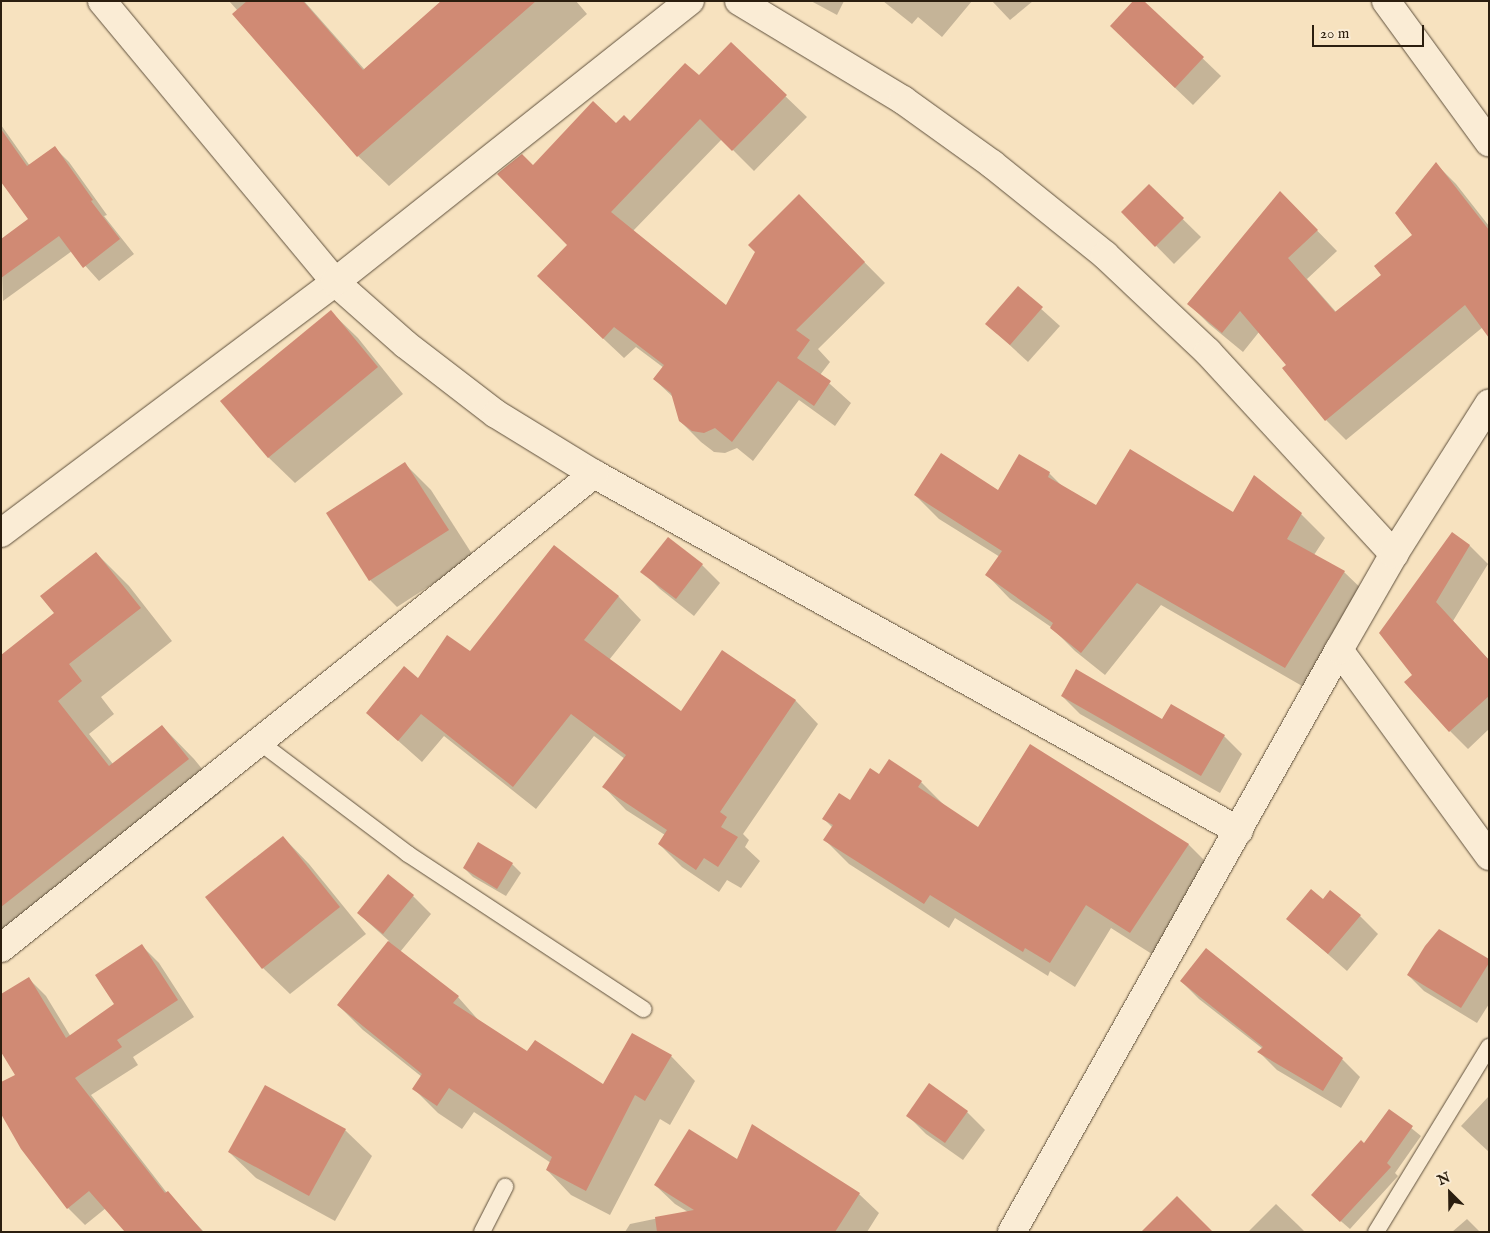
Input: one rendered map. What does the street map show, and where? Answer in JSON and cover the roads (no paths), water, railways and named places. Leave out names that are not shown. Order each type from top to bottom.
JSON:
[{"type":"street","points":[[102,1],[335,282],[405,344],[496,414],[594,474],[1239,831]]},
{"type":"street","points":[[1,533],[335,282],[690,1]]},
{"type":"street","points":[[738,1],[903,100],[992,164],[1105,255],[1208,352],[1394,554]]},
{"type":"street","points":[[1386,1],[1489,142]]},
{"type":"street","points":[[1012,1232],[1394,554],[1489,404]]},
{"type":"street","points":[[1,948],[258,740],[594,474]]},
{"type":"street","points":[[1339,650],[1489,856]]},
{"type":"lane","points":[[258,740],[408,854],[643,1009]]},
{"type":"lane","points":[[1376,1232],[1489,1047]]},
{"type":"lane","points":[[482,1232],[506,1187]]}]
